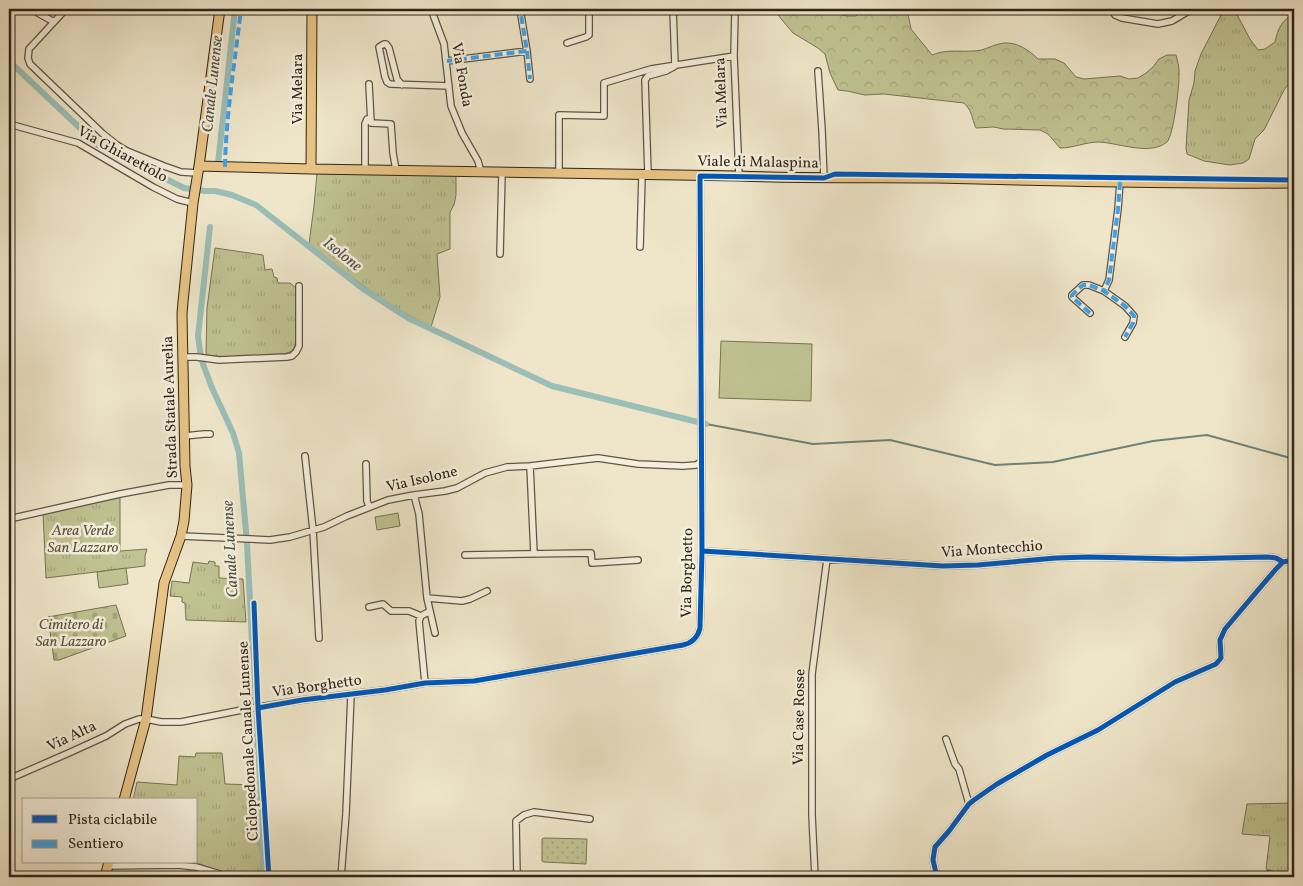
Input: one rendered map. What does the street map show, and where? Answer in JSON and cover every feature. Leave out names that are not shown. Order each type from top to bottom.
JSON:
[{"type":"main road","name":"Strada Statale Aurelia","points":[[125,798],[146,718],[164,583],[181,536],[186,506],[182,314],[193,201],[220,9]]},
{"type":"main road","name":"Via Melara","points":[[311,169],[312,9]]},
{"type":"main road","name":"Viale di Malaspina","points":[[198,171],[218,167],[777,178],[933,178],[1294,183]]},
{"type":"main road","points":[[105,877],[108,864]]},
{"type":"street","points":[[37,9],[38,13],[54,22]]},
{"type":"street","points":[[66,9],[29,49],[28,58],[30,64],[117,145],[181,172],[198,171]]},
{"type":"street","name":"Via Fonda","points":[[431,9],[444,44],[451,106],[462,133],[478,161],[481,172]]},
{"type":"street","points":[[520,9],[530,79]]},
{"type":"street","points":[[567,44],[589,34],[589,9]]},
{"type":"street","points":[[673,9],[675,66]]},
{"type":"street","name":"Via Melara","points":[[735,9],[734,56],[739,176]]},
{"type":"street","points":[[1112,9],[1115,15],[1122,18],[1158,24],[1172,21],[1192,9]]},
{"type":"street","points":[[402,85],[397,79],[389,48],[386,44],[380,45],[387,82],[390,84],[402,85],[448,86]]},
{"type":"street","points":[[446,60],[526,51]]},
{"type":"street","points":[[559,174],[559,115],[604,116],[604,83],[650,69],[734,56]]},
{"type":"street","points":[[640,246],[645,175],[645,80],[648,76],[675,66]]},
{"type":"street","points":[[818,71],[824,178]]},
{"type":"street","points":[[368,84],[371,123],[391,124],[396,170]]},
{"type":"street","points":[[365,170],[365,124],[367,119],[371,119]]},
{"type":"street","name":"Via Ghiarettolo","points":[[9,124],[78,143],[161,191],[177,199],[193,201]]},
{"type":"street","points":[[500,254],[502,172]]},
{"type":"street","name":"Via Borghetto","points":[[146,718],[161,722],[180,722],[302,700],[351,695],[425,682],[474,681],[690,643],[697,636],[700,628],[702,550],[700,176]]},
{"type":"street","points":[[1104,290],[1109,280],[1120,182]]},
{"type":"street","points":[[1090,313],[1072,297],[1083,285],[1090,285],[1104,290],[1125,306],[1134,316],[1133,324],[1126,337]]},
{"type":"street","points":[[183,357],[243,360],[292,356],[299,346],[299,286]]},
{"type":"street","points":[[185,436],[210,434]]},
{"type":"street","points":[[305,456],[313,530],[319,638]]},
{"type":"street","name":"Via Isolone","points":[[181,536],[270,540],[300,535],[324,527],[369,506],[388,500],[457,488],[485,473],[507,467],[598,458],[638,464],[683,466],[696,465],[701,462]]},
{"type":"street","points":[[366,464],[367,501],[369,506]]},
{"type":"street","points":[[530,466],[534,554]]},
{"type":"street","points":[[9,519],[120,494],[169,485],[187,485]]},
{"type":"street","points":[[414,495],[419,514],[427,598],[435,633]]},
{"type":"street","name":"Via Montecchio","points":[[702,550],[943,566],[1088,557],[1180,559],[1267,557],[1276,558],[1284,562],[1294,560]]},
{"type":"street","points":[[465,555],[592,553],[592,562],[638,560]]},
{"type":"street","name":"Via Case Rosse","points":[[815,877],[812,814],[812,674],[827,559]]},
{"type":"street","points":[[937,877],[933,860],[935,848],[969,804],[997,784],[1047,755],[1098,730],[1175,682],[1216,664],[1221,658],[1220,640],[1225,629],[1284,562]]},
{"type":"street","points":[[427,598],[462,601],[487,591]]},
{"type":"street","points":[[369,607],[383,604],[391,611],[409,611],[421,616]]},
{"type":"street","points":[[425,682],[419,621],[421,616],[430,611]]},
{"type":"street","points":[[341,877],[346,814],[351,695]]},
{"type":"street","name":"Via Alta","points":[[9,779],[97,740],[125,724],[146,718]]},
{"type":"street","points":[[946,739],[955,764],[959,769],[969,804]]},
{"type":"street","points":[[517,877],[516,821],[524,815],[534,812],[590,819]]},
{"type":"street","points":[[108,864],[196,866],[230,877]]},
{"type":"street","points":[[1264,877],[1268,874],[1279,877]]},
{"type":"green space","points":[[773,9],[829,9],[839,14],[856,16],[863,9],[907,9],[911,29],[932,55],[947,51],[978,51],[1009,43],[1022,47],[1038,59],[1055,59],[1064,63],[1076,77],[1084,79],[1120,76],[1129,79],[1138,78],[1153,67],[1159,59],[1167,55],[1176,55],[1179,68],[1179,85],[1170,137],[1166,143],[1153,148],[1138,148],[1099,142],[1060,148],[1048,134],[1040,130],[994,127],[976,128],[970,112],[964,103],[884,94],[865,95],[838,90],[830,73],[825,54],[793,33]]},
{"type":"green space","points":[[1224,9],[1234,9],[1258,50],[1265,49],[1275,42],[1281,25],[1294,14],[1294,81],[1284,90],[1264,130],[1255,139],[1249,159],[1243,163],[1230,165],[1204,161],[1187,154],[1186,148],[1189,100],[1195,71],[1201,54]]},
{"type":"green space","points":[[317,173],[456,175],[456,195],[450,212],[450,249],[437,254],[440,297],[431,327],[383,299],[309,244]]},
{"type":"green space","points":[[215,248],[263,255],[265,270],[272,269],[278,283],[290,283],[296,288],[296,342],[291,351],[284,354],[229,358],[207,355],[207,308]]},
{"type":"green space","points":[[721,341],[812,344],[811,401],[719,398]]},
{"type":"green space","name":"Area Verde San Lazzaro","points":[[120,497],[120,551],[147,549],[145,566],[46,578],[43,513]]},
{"type":"green space","points":[[398,513],[400,526],[377,530],[375,517]]},
{"type":"green space","points":[[209,561],[215,562],[215,566],[219,566],[219,578],[243,579],[246,622],[186,620],[185,603],[182,602],[182,597],[170,596],[172,581],[189,583],[193,562],[208,564]]},
{"type":"green space","points":[[126,568],[128,584],[99,588],[97,572]]},
{"type":"green space","name":"Cimitero di San Lazzaro","points":[[116,605],[126,636],[59,660],[54,660],[48,617]]},
{"type":"green space","points":[[196,753],[222,753],[225,784],[256,785],[262,877],[236,877],[198,864],[198,798],[133,798],[137,782],[177,785],[179,756],[195,757]]},
{"type":"green space","points":[[1294,803],[1294,877],[1266,869],[1270,836],[1242,834],[1247,804]]},
{"type":"green space","points":[[542,839],[587,839],[586,864],[542,861]]},
{"type":"waterway","name":"Canale Lunense","points":[[218,163],[235,9]]},
{"type":"waterway","name":"Isolone","points":[[9,61],[98,145],[184,188],[215,191],[232,195],[256,205],[363,289],[408,318],[552,386],[706,424]]},
{"type":"waterway","name":"Canale Lunense","points":[[210,227],[198,336],[203,364],[233,433],[239,453],[247,543],[264,877]]},
{"type":"waterway","points":[[706,424],[813,444],[890,440],[995,465],[1053,462],[1153,441],[1207,435],[1294,459]]},
{"type":"marked path","points":[[225,167],[229,107],[241,9]]},
{"type":"marked path","points":[[447,61],[527,51],[520,9]]},
{"type":"marked path","points":[[527,51],[530,79]]},
{"type":"marked path","points":[[1120,182],[1109,280],[1104,291],[1125,306],[1134,316],[1133,323],[1125,337]]},
{"type":"marked path","points":[[1090,313],[1072,295],[1083,285],[1089,285],[1104,291]]},
{"type":"cycle path","name":"Ciclopedonale Canale Lunense","points":[[258,708],[425,683],[474,681],[683,645],[696,637],[700,628],[702,551],[700,176],[824,178],[835,174],[1294,180]]},
{"type":"cycle path","points":[[702,551],[943,566],[1088,557],[1180,559],[1267,557],[1276,558],[1283,562]]},
{"type":"cycle path","points":[[937,877],[933,860],[935,847],[969,804],[997,784],[1047,755],[1098,730],[1175,682],[1216,664],[1221,658],[1220,640],[1225,629],[1276,569],[1283,562],[1294,560]]},
{"type":"cycle path","name":"Ciclopedonale Canale Lunense","points":[[254,603],[258,708],[269,877]]}]
